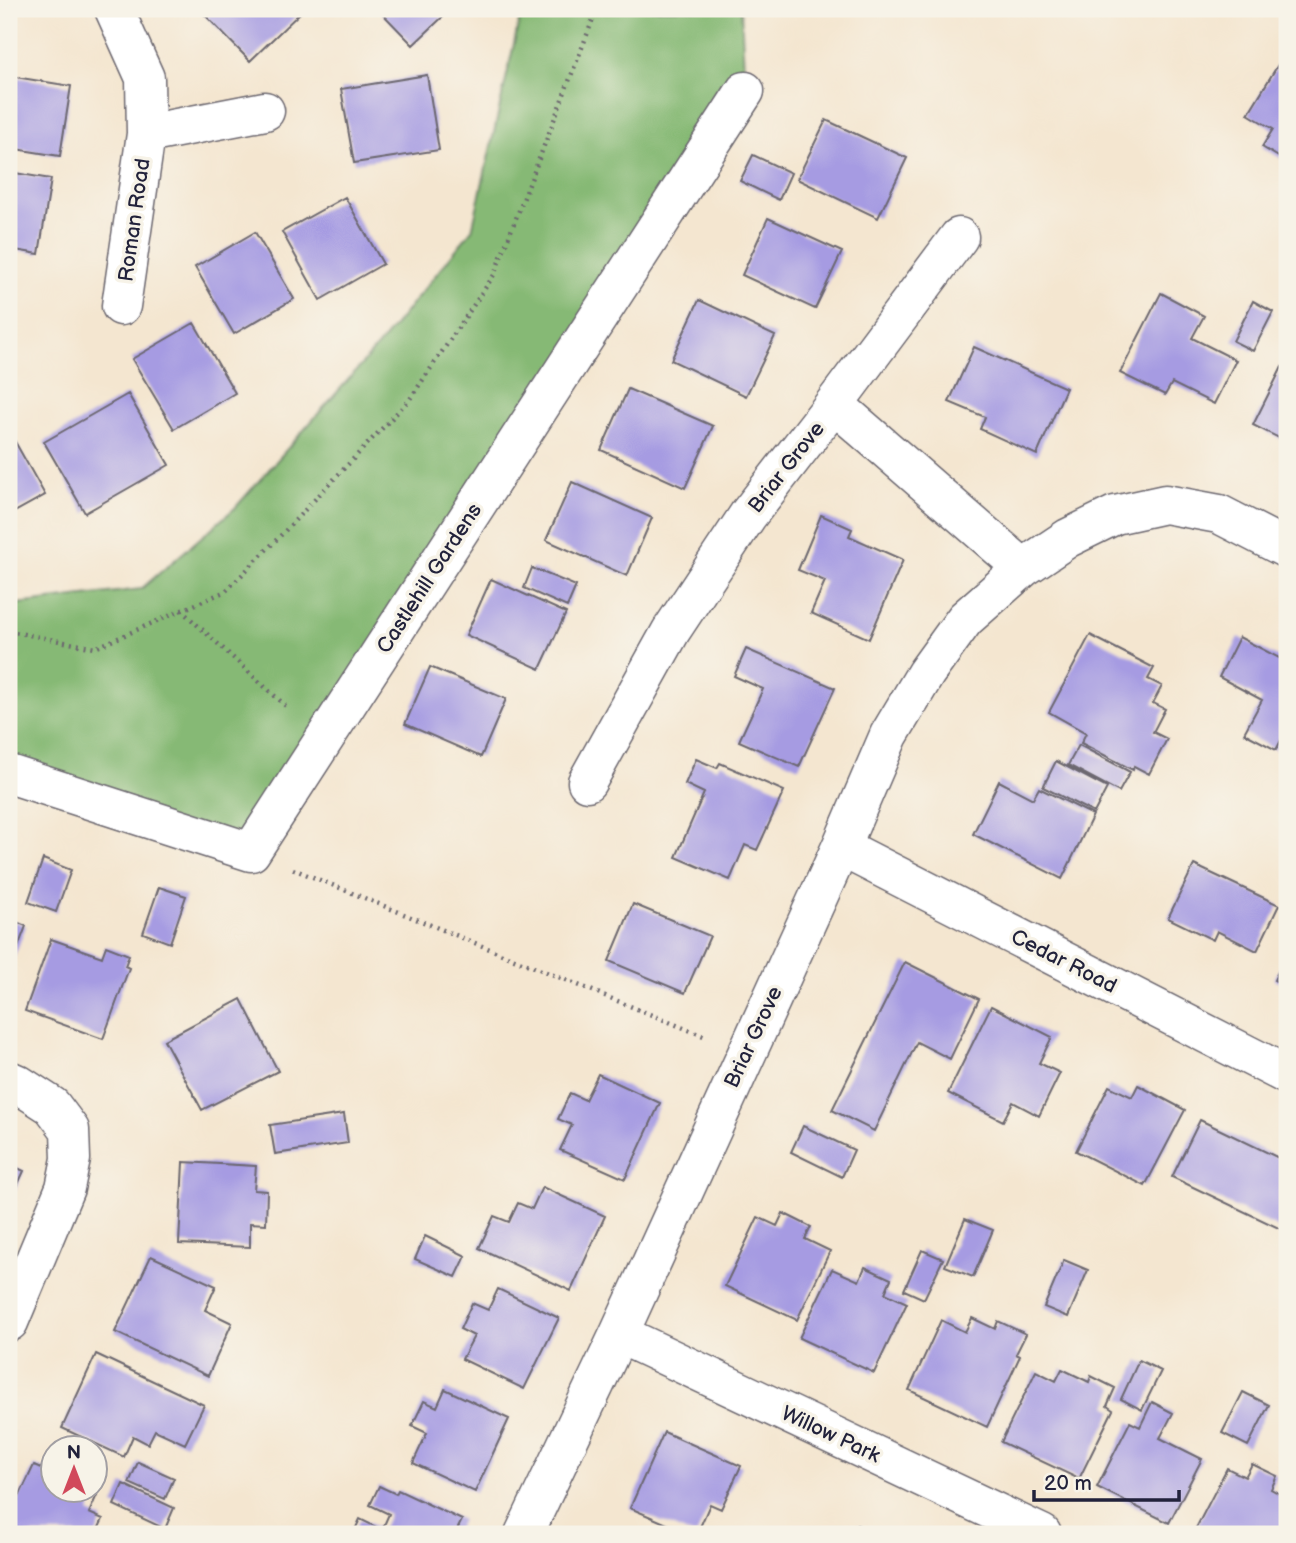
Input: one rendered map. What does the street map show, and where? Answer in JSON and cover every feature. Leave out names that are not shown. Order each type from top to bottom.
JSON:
[{"type":"street","name":"Roman Road","points":[[114,9],[145,78],[146,134],[121,306]]},
{"type":"street","name":"Castlehill Gardens","points":[[251,852],[745,91]]},
{"type":"street","name":"Roman Road","points":[[146,134],[265,111]]},
{"type":"street","name":"Briar Grove","points":[[587,782],[671,631],[748,514],[959,237]]},
{"type":"street","name":"Briar Grove","points":[[834,404],[1023,568]]},
{"type":"street","name":"Briar Grove","points":[[524,1534],[619,1334],[841,847],[889,735],[926,673],[965,619],[1023,568],[1068,538],[1115,514],[1165,504],[1219,514],[1287,549]]},
{"type":"street","points":[[9,774],[251,852]]},
{"type":"street","name":"Cedar Road","points":[[841,847],[1287,1075]]},
{"type":"street","points":[[9,1080],[52,1106],[70,1130],[71,1159],[65,1188],[9,1322]]},
{"type":"street","name":"Willow Park","points":[[619,1334],[1040,1534]]},
{"type":"path","points":[[9,631],[95,648],[226,591],[410,399],[494,275],[597,9]]},
{"type":"path","points":[[181,610],[323,741]]},
{"type":"path","points":[[251,852],[745,1054]]},
{"type":"green space","points":[[519,9],[741,9],[745,91],[251,852],[9,784],[9,605],[141,589],[235,508],[378,346],[472,230],[520,17]]},
{"type":"building","points":[[378,9],[451,9],[413,45]]},
{"type":"building","points":[[303,10],[250,61],[201,11]]},
{"type":"building","points":[[1287,50],[1287,162],[1262,147],[1273,129],[1248,114]]},
{"type":"building","points":[[427,75],[439,150],[354,163],[341,89]]},
{"type":"building","points":[[9,76],[71,86],[60,156],[9,148]]},
{"type":"building","points":[[826,120],[907,158],[878,218],[797,179]]},
{"type":"building","points":[[753,155],[791,173],[779,200],[740,181]]},
{"type":"building","points":[[9,172],[51,179],[39,254],[9,249]]},
{"type":"building","points":[[345,197],[383,264],[320,300],[282,232]]},
{"type":"building","points":[[768,218],[842,252],[815,309],[742,275]]},
{"type":"building","points":[[255,232],[294,299],[234,334],[195,267]]},
{"type":"building","points":[[1161,293],[1204,316],[1192,338],[1236,360],[1214,404],[1172,383],[1165,395],[1120,373]]},
{"type":"building","points":[[699,300],[775,336],[746,396],[671,360]]},
{"type":"building","points":[[1253,301],[1273,312],[1253,351],[1233,341]]},
{"type":"building","points":[[194,323],[235,393],[174,429],[132,359]]},
{"type":"building","points":[[974,347],[1066,388],[1037,455],[980,429],[985,417],[949,402]]},
{"type":"building","points":[[1282,367],[1287,370],[1287,442],[1253,425]]},
{"type":"building","points":[[628,389],[713,426],[685,488],[601,450]]},
{"type":"building","points":[[128,394],[169,465],[85,513],[44,442]]},
{"type":"building","points":[[9,431],[45,495],[9,515]]},
{"type":"building","points":[[572,482],[652,518],[627,576],[546,540]]},
{"type":"building","points":[[821,515],[852,529],[849,536],[903,560],[869,639],[811,613],[825,581],[798,570]]},
{"type":"building","points":[[532,568],[576,586],[567,607],[524,588]]},
{"type":"building","points":[[491,579],[566,613],[540,669],[466,635]]},
{"type":"building","points":[[1090,635],[1154,668],[1148,679],[1162,686],[1153,703],[1165,709],[1153,732],[1167,739],[1149,774],[1134,766],[1133,770],[1081,743],[1086,733],[1049,712]]},
{"type":"building","points":[[1239,637],[1281,659],[1287,646],[1287,729],[1276,750],[1244,733],[1262,700],[1219,677]]},
{"type":"building","points":[[746,649],[835,688],[799,767],[739,741],[763,689],[734,676]]},
{"type":"building","points":[[430,667],[506,699],[481,757],[405,724]]},
{"type":"building","points":[[1079,745],[1130,772],[1119,792],[1068,765]]},
{"type":"building","points":[[696,759],[717,768],[720,763],[784,791],[757,850],[745,845],[730,880],[676,857],[704,793],[685,784]]},
{"type":"building","points":[[1056,761],[1107,788],[1094,813],[1043,787]]},
{"type":"building","points":[[999,781],[1033,799],[1039,788],[1093,815],[1062,879],[973,834]]},
{"type":"building","points":[[43,859],[71,870],[56,912],[28,902]]},
{"type":"building","points":[[1194,865],[1279,905],[1257,951],[1217,931],[1213,940],[1168,918]]},
{"type":"building","points":[[159,887],[186,896],[170,943],[143,933]]},
{"type":"building","points":[[633,904],[710,936],[685,993],[609,961]]},
{"type":"building","points":[[9,919],[26,926],[9,971]]},
{"type":"building","points":[[51,939],[102,957],[106,946],[129,955],[125,966],[129,968],[103,1039],[25,1011]]},
{"type":"building","points":[[1287,954],[1287,986],[1274,980]]},
{"type":"building","points":[[905,962],[979,999],[950,1059],[917,1042],[874,1131],[832,1110]]},
{"type":"building","points":[[241,999],[278,1071],[202,1110],[164,1040]]},
{"type":"building","points":[[991,1006],[1052,1037],[1039,1063],[1060,1073],[1039,1116],[1013,1102],[1003,1121],[948,1093]]},
{"type":"building","points":[[598,1074],[660,1103],[625,1179],[560,1150],[572,1125],[558,1119],[570,1093],[585,1100]]},
{"type":"building","points":[[1138,1085],[1185,1110],[1145,1186],[1076,1151],[1109,1086],[1132,1097]]},
{"type":"building","points":[[344,1114],[348,1143],[275,1154],[270,1125]]},
{"type":"building","points":[[1200,1120],[1287,1162],[1287,1232],[1172,1177]]},
{"type":"building","points":[[803,1126],[854,1150],[842,1177],[791,1152]]},
{"type":"building","points":[[183,1162],[256,1166],[254,1190],[267,1191],[266,1224],[250,1223],[250,1247],[179,1244]]},
{"type":"building","points":[[9,1164],[24,1171],[9,1204]]},
{"type":"building","points":[[542,1187],[605,1216],[571,1291],[479,1248],[494,1216],[509,1222],[518,1203],[532,1209]]},
{"type":"building","points":[[783,1213],[811,1227],[805,1239],[830,1251],[797,1320],[725,1286],[758,1217],[777,1226]]},
{"type":"building","points":[[965,1219],[993,1230],[973,1277],[945,1266]]},
{"type":"building","points":[[425,1236],[466,1256],[456,1277],[415,1259]]},
{"type":"building","points":[[922,1250],[943,1259],[924,1299],[904,1290]]},
{"type":"building","points":[[151,1256],[216,1286],[205,1310],[232,1323],[208,1376],[115,1332]]},
{"type":"building","points":[[1064,1260],[1088,1270],[1068,1317],[1044,1307]]},
{"type":"building","points":[[865,1267],[891,1279],[885,1293],[907,1303],[874,1373],[799,1338],[832,1269],[859,1281]]},
{"type":"building","points":[[498,1289],[559,1318],[524,1389],[462,1359],[474,1336],[460,1329],[472,1303],[488,1310]]},
{"type":"building","points":[[972,1318],[995,1329],[998,1321],[1026,1334],[1016,1354],[1020,1356],[987,1427],[909,1390],[941,1320],[965,1332]]},
{"type":"building","points":[[96,1354],[204,1405],[185,1444],[155,1430],[148,1444],[133,1436],[124,1457],[108,1450],[108,1434],[75,1434],[62,1428]]},
{"type":"building","points":[[1139,1360],[1161,1371],[1142,1410],[1121,1399]]},
{"type":"building","points":[[1062,1369],[1089,1382],[1091,1376],[1115,1388],[1107,1406],[1113,1410],[1079,1479],[1001,1442],[1036,1371],[1056,1381]]},
{"type":"building","points":[[445,1389],[509,1419],[475,1492],[413,1463],[427,1433],[412,1426],[424,1401],[437,1407]]},
{"type":"building","points":[[1243,1392],[1269,1405],[1248,1446],[1222,1433]]},
{"type":"building","points":[[1152,1402],[1173,1413],[1160,1438],[1202,1459],[1169,1523],[1097,1487],[1130,1422],[1140,1427]]},
{"type":"building","points":[[664,1432],[741,1466],[721,1509],[710,1504],[697,1534],[690,1534],[630,1508]]},
{"type":"building","points":[[138,1462],[174,1478],[165,1499],[129,1483]]},
{"type":"building","points":[[1252,1464],[1277,1476],[1271,1489],[1287,1498],[1287,1526],[1283,1534],[1193,1534],[1227,1468],[1245,1477]]},
{"type":"building","points":[[34,1465],[38,1467],[38,1504],[93,1504],[89,1513],[103,1519],[96,1534],[9,1534],[9,1518]]},
{"type":"building","points":[[123,1484],[174,1508],[165,1529],[114,1505]]},
{"type":"building","points":[[379,1486],[396,1494],[398,1490],[462,1520],[455,1534],[353,1534],[360,1519],[382,1530],[389,1514],[370,1505]]},
{"type":"building","points":[[857,1525],[878,1534],[853,1534]]}]
